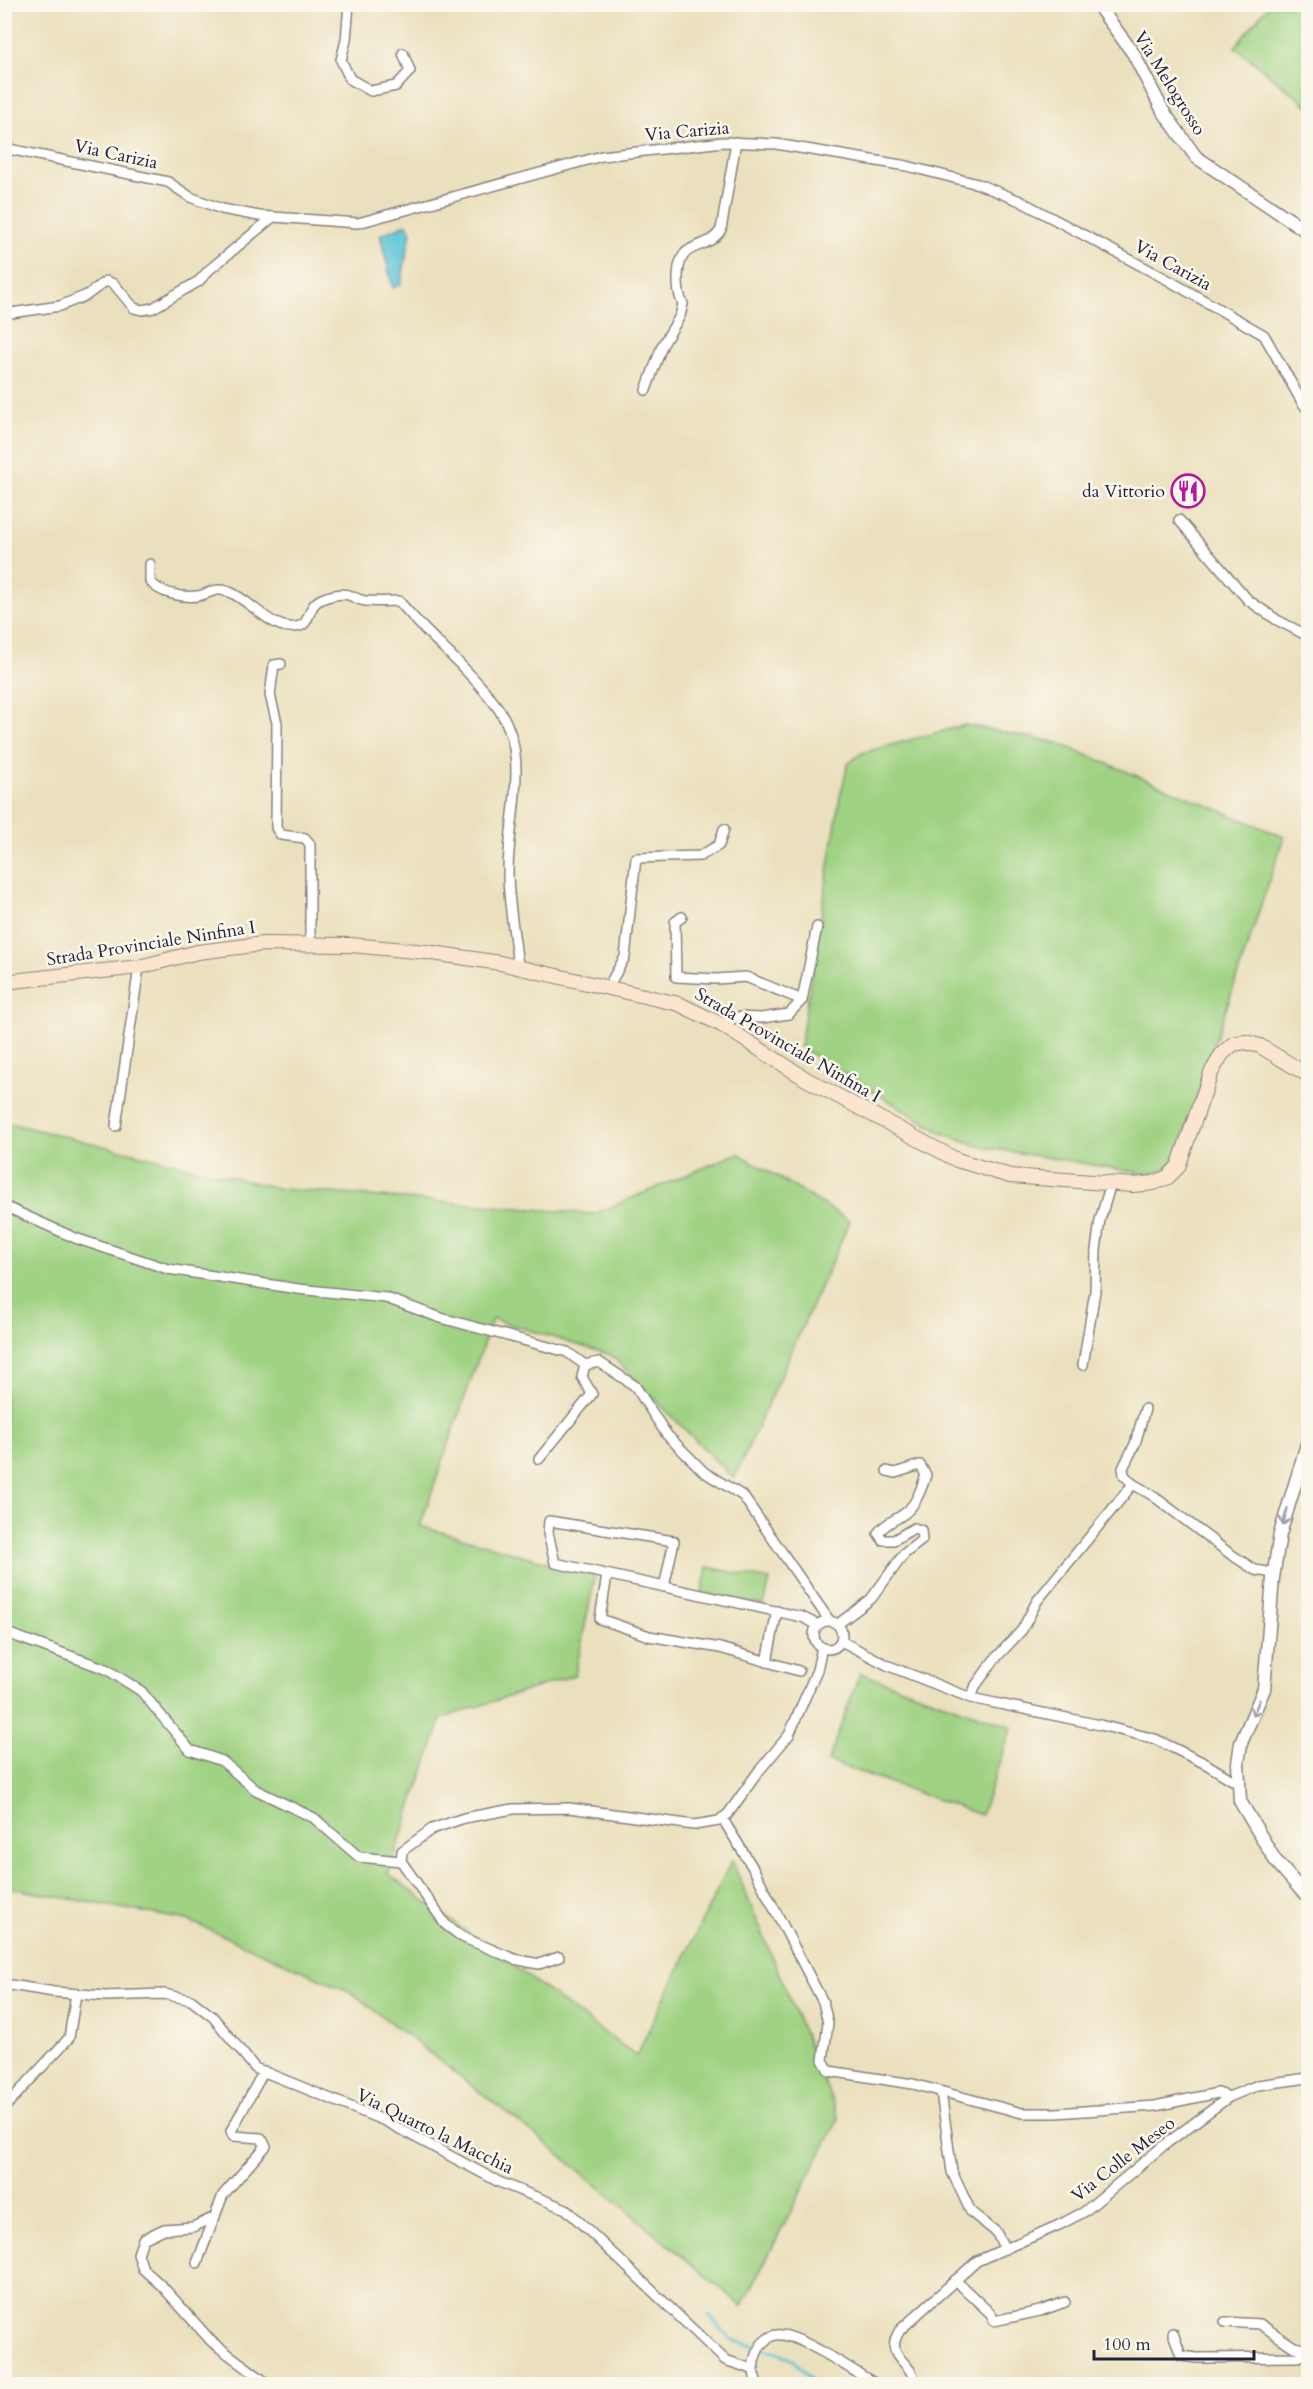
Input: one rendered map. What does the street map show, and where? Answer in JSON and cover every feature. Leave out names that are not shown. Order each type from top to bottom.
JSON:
[{"type":"main road","name":"Strada Provinciale Ninfina I","points":[[4,982],[139,967],[216,949],[263,944],[351,945],[426,952],[518,967],[679,1004],[722,1025],[807,1079],[957,1160],[1010,1176],[1133,1185],[1154,1183],[1173,1173],[1181,1161],[1211,1073],[1222,1054],[1233,1044],[1245,1042],[1260,1046],[1308,1075]]},
{"type":"street","points":[[349,4],[341,60],[350,79],[370,91],[396,86],[410,70],[403,53]]},
{"type":"street","name":"Via Melogrosso","points":[[1097,4],[1132,52],[1163,111],[1196,157],[1308,232]]},
{"type":"street","points":[[347,28],[358,29]]},
{"type":"street","points":[[646,390],[662,346],[680,316],[683,304],[679,297],[681,258],[686,251],[716,237],[721,230],[736,142]]},
{"type":"street","name":"Via Carizia","points":[[4,148],[168,182],[190,197],[222,208],[273,217],[358,224],[602,156],[736,142],[776,144],[907,166],[978,184],[1020,201],[1168,280],[1264,336],[1308,410]]},
{"type":"street","points":[[4,314],[60,306],[87,295],[106,281],[114,285],[134,308],[142,310],[153,308],[199,281],[273,217]]},
{"type":"street","points":[[1179,520],[1248,600],[1277,620],[1308,636]]},
{"type":"street","points":[[150,564],[150,580],[161,590],[199,596],[213,590],[228,592],[253,605],[268,621],[282,626],[300,626],[305,623],[311,607],[318,601],[341,594],[364,602],[399,601],[449,651],[496,705],[513,740],[517,774],[508,872],[518,967]]},
{"type":"street","points":[[281,664],[274,664],[270,694],[277,723],[276,828],[281,834],[305,838],[310,844],[309,944]]},
{"type":"street","points":[[608,987],[625,957],[636,858],[700,856],[719,845],[724,829]]},
{"type":"street","points":[[682,917],[675,922],[676,977],[716,979],[747,977],[802,1000]]},
{"type":"street","points":[[722,1025],[736,1017],[761,1018],[789,1014],[802,1000],[817,927]]},
{"type":"street","points":[[117,1126],[139,967]]},
{"type":"street","points":[[1083,1365],[1095,1291],[1096,1250],[1100,1220],[1111,1183]]},
{"type":"street","points":[[4,1206],[75,1238],[168,1269],[386,1298],[441,1318],[567,1352],[585,1365],[600,1362],[635,1386],[667,1435],[704,1472],[743,1496],[842,1632],[841,1641],[832,1648],[822,1647],[814,1637],[818,1625]]},
{"type":"street","points":[[539,1459],[592,1394],[582,1377],[585,1365]]},
{"type":"street","points":[[1145,1409],[1135,1444],[1123,1468],[1124,1475],[1133,1484],[1152,1495],[1228,1553],[1255,1570],[1274,1573]]},
{"type":"street","points":[[1308,1441],[1280,1534],[1274,1573],[1264,1689],[1241,1743],[1238,1763],[1240,1801],[1275,1860],[1308,1898]]},
{"type":"street","points":[[664,1587],[674,1541],[549,1521],[548,1533],[555,1563],[607,1575],[777,1611],[802,1617],[818,1625],[833,1622],[871,1599],[904,1554],[922,1540],[921,1530],[914,1528],[894,1540],[883,1540],[879,1533],[886,1523],[907,1512],[921,1490],[926,1475],[920,1465],[895,1473],[887,1471]]},
{"type":"street","points":[[972,1698],[976,1685],[994,1660],[1022,1630],[1037,1601],[1133,1484]]},
{"type":"street","points":[[607,1575],[600,1619],[649,1636],[720,1648],[799,1671]]},
{"type":"street","points":[[767,1662],[777,1611]]},
{"type":"street","points":[[4,1632],[106,1669],[141,1691],[190,1750],[222,1761],[256,1790],[314,1818],[359,1857],[401,1861]]},
{"type":"street","points":[[841,1641],[889,1666],[972,1698],[1155,1739],[1206,1764],[1239,1784]]},
{"type":"street","points":[[559,1957],[539,1964],[514,1959],[462,1937],[446,1925],[401,1861],[402,1851],[432,1829],[464,1818],[513,1809],[568,1808],[694,1825],[719,1821],[728,1814],[758,1772],[789,1735],[817,1670],[822,1647]]},
{"type":"street","points":[[723,1818],[753,1868],[823,2002],[828,2023],[823,2060],[829,2071],[877,2076],[1022,2113],[1155,2106],[1218,2093],[1230,2097]]},
{"type":"street","name":"Via Quarto la Macchia","points":[[4,1984],[76,1994],[164,1995],[191,2000],[213,2017],[255,2068],[385,2121],[499,2182],[566,2209],[725,2360],[752,2369]]},
{"type":"street","points":[[4,2108],[69,2037],[76,1994]]},
{"type":"street","points":[[197,2264],[223,2195],[266,2146],[261,2138],[232,2136],[231,2131],[264,2072]]},
{"type":"street","name":"Via Colle Meseo","points":[[915,2385],[915,2377],[894,2350],[893,2341],[900,2330],[977,2261],[1084,2212],[1163,2146],[1230,2097],[1258,2085],[1308,2078]]},
{"type":"street","points":[[941,2092],[952,2172],[971,2212],[996,2232],[1005,2249]]},
{"type":"street","points":[[215,2217],[192,2227],[164,2229],[143,2239],[138,2254],[143,2269],[163,2287],[212,2342],[267,2383]]},
{"type":"street","points":[[955,2280],[991,2314],[994,2321],[1040,2311],[1065,2302]]},
{"type":"street","points":[[1225,2322],[1260,2324],[1293,2347],[1308,2351]]},
{"type":"street","points":[[1173,2333],[1181,2356],[1197,2358],[1299,2357],[1308,2351]]},
{"type":"street","points":[[757,2385],[752,2369],[755,2354],[766,2339],[778,2334],[794,2337],[876,2385]]},
{"type":"green space","points":[[1269,5],[1308,5],[1308,106],[1235,47]]},
{"type":"green space","points":[[965,725],[1058,743],[1284,837],[1176,1158],[1161,1171],[1142,1173],[982,1147],[942,1133],[800,1047],[840,797],[848,764],[862,753]]},
{"type":"green space","points":[[5,1122],[281,1189],[594,1214],[738,1153],[850,1221],[734,1479],[611,1355],[492,1319],[420,1526],[595,1576],[575,1675],[442,1718],[388,1874],[636,2056],[732,1860],[839,2118],[742,2306],[547,2144],[351,1992],[187,1920],[5,1887]]},
{"type":"green space","points":[[707,1567],[770,1580],[764,1605],[702,1593]]},
{"type":"green space","points":[[860,1673],[1012,1727],[981,1815],[828,1761]]},
{"type":"water","points":[[407,224],[411,232],[401,284],[393,288],[380,235]]},
{"type":"waterway","points":[[709,2316],[732,2340],[778,2353],[795,2361],[815,2384]]},
{"type":"place","name":"da Vittorio","points":[[1188,491]]}]
